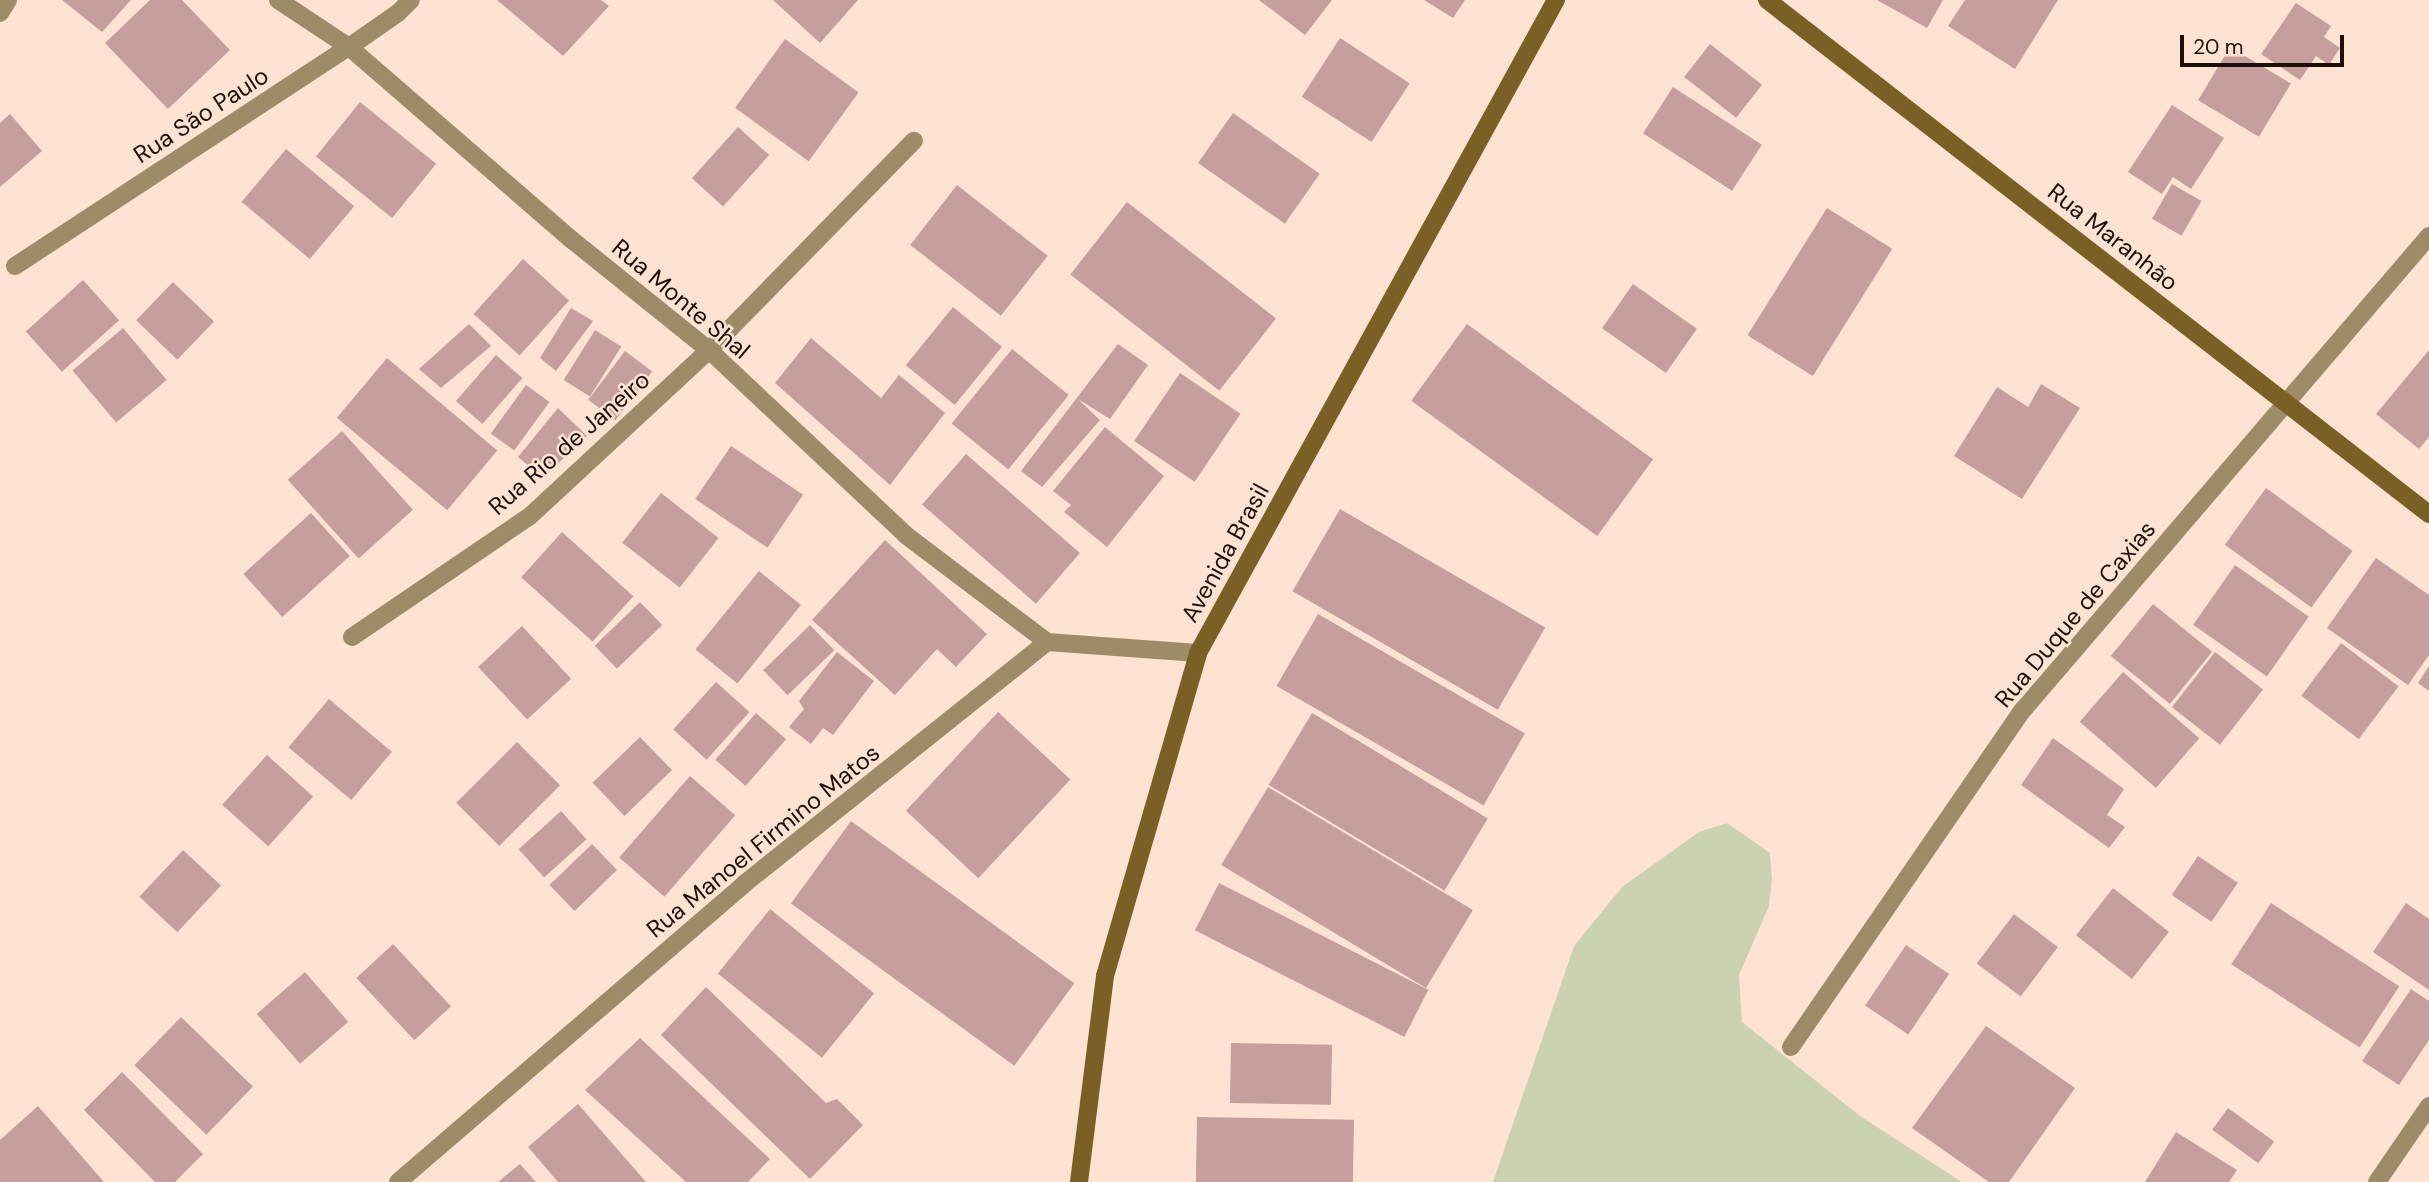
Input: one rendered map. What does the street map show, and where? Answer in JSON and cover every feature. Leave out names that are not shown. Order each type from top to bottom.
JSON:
[{"type":"street","points":[[0,13],[8,0]]},
{"type":"street","name":"Rua Monte Shal","points":[[278,0],[349,47],[572,240],[709,351],[906,536],[1047,642]]},
{"type":"street","name":"Rua São Paulo","points":[[15,266],[349,47],[411,0]]},
{"type":"street","name":"Avenida Brasil","points":[[1079,1182],[1105,976],[1198,653],[1556,0]]},
{"type":"street","name":"Rua Maranhão","points":[[1767,0],[2429,513]]},
{"type":"street","name":"Rua Rio de Janeiro","points":[[352,637],[530,516],[709,351],[914,141]]},
{"type":"street","name":"Rua Duque de Caxias","points":[[1791,1047],[2023,710],[2429,236]]},
{"type":"street","points":[[1047,642],[1198,653]]},
{"type":"street","name":"Rua Manoel Firmino Matos","points":[[398,1182],[744,884],[1047,642]]},
{"type":"street","points":[[2377,1182],[2429,1106]]},
{"type":"green space","points":[[1727,823],[1770,853],[1772,880],[1769,906],[1739,975],[1742,1022],[1860,1116],[1962,1182],[1493,1182],[1574,946],[1622,887],[1699,832]]},
{"type":"building","points":[[62,0],[131,0],[102,32]]},
{"type":"building","points":[[150,0],[182,0],[230,50],[168,109],[105,43]]},
{"type":"building","points":[[497,0],[601,0],[609,6],[563,56]]},
{"type":"building","points":[[773,0],[858,0],[820,43]]},
{"type":"building","points":[[1259,0],[1332,0],[1305,35]]},
{"type":"building","points":[[1424,0],[1465,0],[1453,18]]},
{"type":"building","points":[[1877,0],[1943,0],[1927,28]]},
{"type":"building","points":[[1965,0],[2058,0],[2015,69],[1948,26]]},
{"type":"building","points":[[2296,3],[2331,26],[2324,37],[2340,48],[2329,65],[2316,56],[2300,80],[2261,54]]},
{"type":"building","points":[[1340,38],[1410,83],[1371,142],[1302,97]]},
{"type":"building","points":[[785,39],[859,92],[809,161],[735,108]]},
{"type":"building","points":[[1710,44],[1762,85],[1736,118],[1684,77]]},
{"type":"building","points":[[2230,47],[2291,84],[2259,137],[2198,100]]},
{"type":"building","points":[[1673,87],[1762,145],[1732,191],[1643,133]]},
{"type":"building","points":[[360,102],[436,164],[392,218],[316,156]]},
{"type":"building","points":[[2172,105],[2224,138],[2191,189],[2173,177],[2162,194],[2128,172]]},
{"type":"building","points":[[1233,113],[1320,174],[1285,224],[1198,163]]},
{"type":"building","points":[[10,114],[42,151],[0,187],[0,123]]},
{"type":"building","points":[[738,127],[769,155],[723,206],[692,178]]},
{"type":"building","points":[[286,149],[354,206],[310,259],[242,202]]},
{"type":"building","points":[[2172,184],[2201,201],[2181,236],[2152,219]]},
{"type":"building","points":[[957,185],[1048,256],[1001,316],[910,245]]},
{"type":"building","points":[[1127,202],[1276,318],[1219,391],[1070,274]]},
{"type":"building","points":[[1827,208],[1892,249],[1813,376],[1748,335]]},
{"type":"building","points":[[523,259],[569,300],[520,355],[473,314]]},
{"type":"building","points":[[83,280],[119,320],[62,372],[26,332]]},
{"type":"building","points":[[173,282],[214,322],[177,360],[136,320]]},
{"type":"building","points":[[1633,284],[1697,329],[1666,373],[1602,328]]},
{"type":"building","points":[[953,307],[1002,347],[955,405],[906,365]]},
{"type":"building","points":[[571,308],[593,321],[556,371],[540,358]]},
{"type":"building","points":[[469,324],[491,346],[441,388],[419,369]]},
{"type":"building","points":[[1467,324],[1653,459],[1597,536],[1411,401]]},
{"type":"building","points":[[123,328],[167,380],[116,423],[72,370]]},
{"type":"building","points":[[595,330],[621,346],[590,396],[564,380]]},
{"type":"building","points":[[811,338],[881,398],[899,375],[945,413],[890,485],[775,383]]},
{"type":"building","points":[[1118,344],[1148,365],[1110,419],[1078,399],[1100,420],[1042,487],[1021,471]]},
{"type":"building","points":[[1012,349],[1069,395],[1008,470],[952,424]]},
{"type":"building","points":[[2429,350],[2429,437],[2419,449],[2376,414]]},
{"type":"building","points":[[625,351],[652,371],[615,420],[588,400]]},
{"type":"building","points":[[496,355],[522,378],[482,424],[456,401]]},
{"type":"building","points":[[387,358],[497,451],[447,510],[337,418]]},
{"type":"building","points":[[1180,373],[1241,414],[1195,482],[1134,441]]},
{"type":"building","points":[[2041,384],[2080,408],[2022,499],[1954,456],[1997,387],[2028,407]]},
{"type":"building","points":[[526,385],[549,402],[514,451],[491,434]]},
{"type":"building","points":[[558,408],[587,436],[543,478],[518,457]]},
{"type":"building","points":[[1105,427],[1164,476],[1107,547],[1064,512],[1071,505],[1053,491]]},
{"type":"building","points":[[342,431],[413,510],[359,559],[288,480]]},
{"type":"building","points":[[731,446],[803,495],[767,548],[695,499]]},
{"type":"building","points":[[966,454],[1080,553],[1036,604],[922,505]]},
{"type":"building","points":[[2266,488],[2353,551],[2311,608],[2225,545]]},
{"type":"building","points":[[661,493],[719,538],[680,588],[622,543]]},
{"type":"building","points":[[1340,509],[1545,628],[1498,710],[1292,591]]},
{"type":"building","points":[[311,513],[350,556],[282,617],[243,574]]},
{"type":"building","points":[[562,532],[633,596],[593,642],[521,577]]},
{"type":"building","points":[[885,540],[987,634],[956,667],[937,649],[895,695],[812,620]]},
{"type":"building","points":[[2376,558],[2429,595],[2429,655],[2408,685],[2327,628]]},
{"type":"building","points":[[2235,565],[2309,617],[2267,676],[2193,625]]},
{"type":"building","points":[[759,571],[801,605],[737,683],[695,649]]},
{"type":"building","points":[[640,602],[662,625],[617,669],[595,646]]},
{"type":"building","points":[[2153,604],[2212,652],[2170,704],[2111,656]]},
{"type":"building","points":[[1318,614],[1525,734],[1483,805],[1276,686]]},
{"type":"building","points":[[810,625],[834,650],[788,695],[763,670]]},
{"type":"building","points":[[522,626],[571,679],[527,720],[478,667]]},
{"type":"building","points":[[2341,643],[2399,686],[2359,739],[2301,696]]},
{"type":"building","points":[[837,652],[874,681],[833,735],[823,728],[811,744],[789,727],[804,709],[799,701]]},
{"type":"building","points":[[2215,652],[2263,690],[2220,745],[2172,707]]},
{"type":"building","points":[[2429,666],[2429,691],[2418,683]]},
{"type":"building","points":[[2123,672],[2199,738],[2156,788],[2080,722]]},
{"type":"building","points":[[716,682],[749,712],[707,760],[673,730]]},
{"type":"building","points":[[329,699],[392,752],[351,800],[289,747]]},
{"type":"building","points":[[998,712],[1070,780],[978,878],[906,811]]},
{"type":"building","points":[[756,713],[786,739],[746,786],[715,760]]},
{"type":"building","points":[[1312,713],[1488,819],[1444,891],[1269,785]]},
{"type":"building","points":[[640,737],[672,770],[624,816],[593,783]]},
{"type":"building","points":[[2053,738],[2124,789],[2107,815],[2125,827],[2109,848],[2021,785]]},
{"type":"building","points":[[517,742],[560,785],[499,846],[456,803]]},
{"type":"building","points":[[267,755],[313,796],[268,846],[222,805]]},
{"type":"building","points":[[690,776],[735,815],[664,897],[619,858]]},
{"type":"building","points":[[1268,787],[1473,910],[1426,988],[1221,865]]},
{"type":"building","points":[[561,811],[586,839],[544,877],[519,849]]},
{"type":"building","points":[[851,821],[1074,983],[1014,1066],[791,904]]},
{"type":"building","points":[[592,844],[617,870],[575,911],[550,885]]},
{"type":"building","points":[[183,850],[221,885],[177,932],[139,897]]},
{"type":"building","points":[[2198,856],[2238,883],[2212,922],[2172,895]]},
{"type":"building","points":[[1219,883],[1428,990],[1404,1037],[1195,930]]},
{"type":"building","points":[[2113,888],[2169,932],[2132,979],[2076,935]]},
{"type":"building","points":[[2271,903],[2399,986],[2360,1048],[2231,964]]},
{"type":"building","points":[[2406,903],[2429,919],[2429,990],[2373,952]]},
{"type":"building","points":[[770,909],[874,993],[822,1058],[718,974]]},
{"type":"building","points":[[2014,914],[2058,947],[2021,997],[1977,964]]},
{"type":"building","points":[[393,944],[451,1006],[414,1040],[356,978]]},
{"type":"building","points":[[1906,945],[1949,974],[1908,1035],[1865,1006]]},
{"type":"building","points":[[305,972],[348,1022],[300,1064],[257,1014]]},
{"type":"building","points":[[706,987],[826,1103],[837,1099],[863,1125],[810,1179],[661,1035]]},
{"type":"building","points":[[2411,989],[2429,1001],[2429,1040],[2399,1085],[2362,1061]]},
{"type":"building","points":[[181,1017],[253,1086],[206,1135],[134,1065]]},
{"type":"building","points":[[1986,1026],[2075,1088],[2009,1182],[1989,1182],[1912,1128]]},
{"type":"building","points":[[640,1038],[770,1159],[748,1182],[686,1182],[585,1090]]},
{"type":"building","points":[[1231,1043],[1332,1045],[1331,1105],[1230,1103]]},
{"type":"building","points":[[122,1072],[203,1154],[175,1182],[155,1182],[84,1110]]},
{"type":"building","points":[[578,1104],[646,1182],[558,1182],[528,1147]]},
{"type":"building","points":[[38,1106],[104,1182],[0,1182],[0,1140]]},
{"type":"building","points":[[2228,1108],[2274,1142],[2258,1163],[2212,1130]]},
{"type":"building","points":[[1197,1117],[1354,1120],[1353,1182],[1196,1182]]},
{"type":"building","points":[[2176,1132],[2237,1170],[2229,1182],[2145,1182]]},
{"type":"building","points":[[520,1164],[536,1182],[498,1182]]}]
